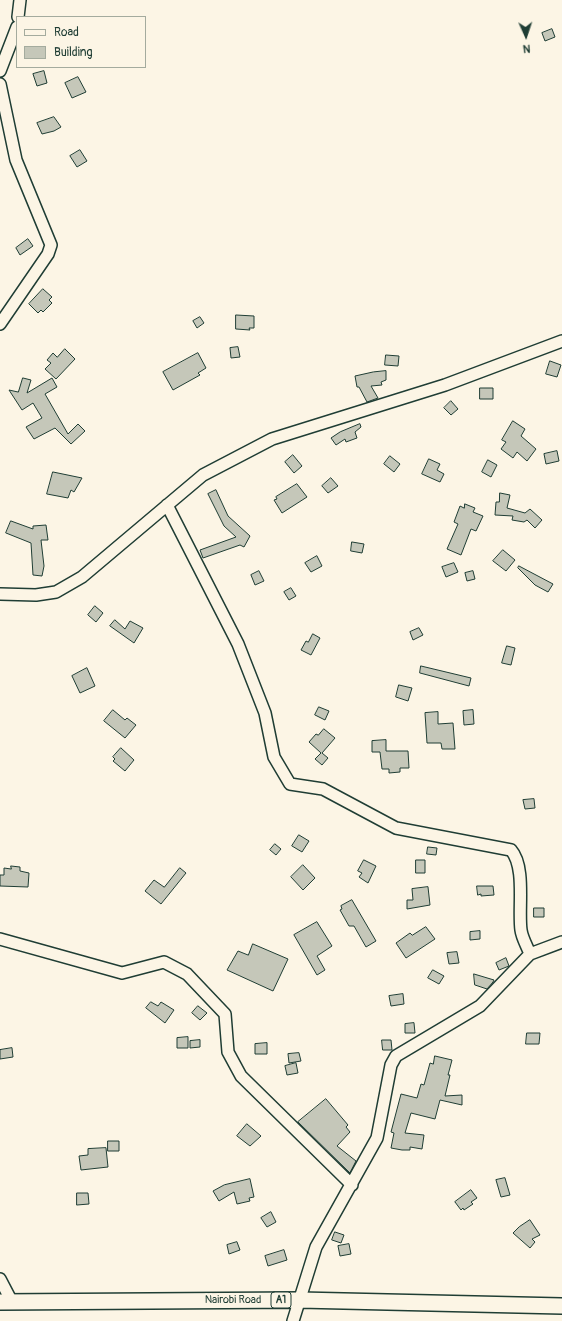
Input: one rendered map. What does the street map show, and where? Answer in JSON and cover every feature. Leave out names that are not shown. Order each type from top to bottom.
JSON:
[{"type":"highway","name":"Nairobi Road","points":[[6,1302],[300,1300],[562,1306]]},
{"type":"street","points":[[18,16],[20,0]]},
{"type":"street","points":[[0,72],[16,31]]},
{"type":"street","points":[[0,84],[16,160],[51,245],[48,254],[0,324]]},
{"type":"street","points":[[0,594],[36,595],[56,592],[82,577],[203,475],[272,439],[445,385],[562,341]]},
{"type":"street","points":[[167,505],[238,644],[265,713],[274,757],[290,784],[323,789],[396,828],[511,850],[514,855],[521,884],[521,931],[530,954]]},
{"type":"street","points":[[0,939],[122,973],[164,962],[187,974],[225,1014],[228,1052],[241,1076],[352,1185]]},
{"type":"street","points":[[293,1321],[316,1247],[377,1138],[391,1065],[396,1056],[480,1006],[530,954],[562,942]]},
{"type":"street","points":[[0,1279],[6,1302]]},
{"type":"building","points":[[552,29],[555,37],[545,41],[542,33]]},
{"type":"building","points":[[44,71],[47,83],[37,86],[33,74]]},
{"type":"building","points":[[78,77],[86,92],[72,98],[65,83]]},
{"type":"building","points":[[54,117],[61,127],[54,131],[42,134],[37,123]]},
{"type":"building","points":[[80,150],[87,161],[77,167],[70,156]]},
{"type":"building","points":[[28,239],[33,246],[20,255],[16,248]]},
{"type":"building","points":[[43,289],[52,297],[49,300],[52,303],[43,312],[41,310],[38,313],[29,304]]},
{"type":"building","points":[[236,315],[254,316],[254,328],[249,328],[250,330],[236,329]]},
{"type":"building","points":[[200,317],[204,323],[197,328],[193,321]]},
{"type":"building","points":[[238,347],[240,357],[231,358],[230,348]]},
{"type":"building","points":[[65,349],[75,359],[56,379],[45,369],[51,363],[47,360],[53,353],[57,357]]},
{"type":"building","points":[[198,353],[206,368],[198,373],[200,375],[173,390],[163,372]]},
{"type":"building","points":[[386,355],[399,356],[398,366],[385,365]]},
{"type":"building","points":[[550,361],[561,365],[557,377],[546,374]]},
{"type":"building","points":[[386,371],[386,380],[381,382],[382,385],[371,386],[378,398],[367,402],[359,387],[357,387],[355,376]]},
{"type":"building","points":[[23,378],[31,380],[27,393],[52,378],[57,387],[45,394],[68,434],[78,424],[85,431],[71,444],[55,428],[34,439],[26,427],[42,418],[33,403],[22,410],[9,390],[18,392]]},
{"type":"building","points":[[480,388],[493,388],[493,399],[480,399]]},
{"type":"building","points":[[451,401],[458,409],[451,415],[444,408]]},
{"type":"building","points":[[513,421],[525,429],[521,436],[536,449],[527,461],[517,452],[513,458],[501,449],[506,442],[502,440]]},
{"type":"building","points":[[360,424],[361,427],[355,432],[357,438],[346,442],[345,439],[336,445],[331,438],[340,432]]},
{"type":"building","points":[[557,451],[559,461],[546,464],[544,454]]},
{"type":"building","points":[[293,455],[302,466],[294,473],[285,462]]},
{"type":"building","points":[[390,456],[400,464],[394,472],[384,464]]},
{"type":"building","points":[[429,459],[440,464],[437,470],[444,474],[440,482],[422,474]]},
{"type":"building","points":[[488,460],[497,465],[491,477],[482,472]]},
{"type":"building","points":[[53,472],[82,478],[74,492],[71,490],[68,498],[47,494]]},
{"type":"building","points":[[331,478],[338,486],[328,493],[322,486]]},
{"type":"building","points":[[297,484],[307,497],[282,513],[274,500],[277,499],[276,497]]},
{"type":"building","points":[[216,490],[228,516],[250,536],[244,547],[240,545],[203,558],[200,550],[236,537],[224,526],[208,494]]},
{"type":"building","points":[[500,493],[510,495],[507,508],[525,513],[530,509],[542,520],[535,528],[527,520],[524,522],[512,520],[513,516],[495,515],[496,502],[499,502]]},
{"type":"building","points":[[465,504],[475,508],[473,512],[483,516],[476,531],[471,529],[461,555],[447,549],[458,524],[454,522],[460,506],[464,508]]},
{"type":"building","points":[[11,521],[33,529],[33,526],[46,525],[48,540],[41,540],[44,566],[42,576],[33,575],[31,543],[6,533]]},
{"type":"building","points":[[352,542],[364,544],[362,553],[351,551]]},
{"type":"building","points":[[503,550],[515,560],[506,571],[493,561]]},
{"type":"building","points":[[317,556],[322,566],[311,572],[305,563]]},
{"type":"building","points":[[454,563],[458,572],[446,577],[442,567]]},
{"type":"building","points":[[519,566],[553,584],[548,592],[535,585],[518,568]]},
{"type":"building","points":[[259,571],[264,581],[255,585],[251,575]]},
{"type":"building","points":[[473,571],[475,579],[467,581],[465,573]]},
{"type":"building","points":[[291,588],[296,596],[289,600],[284,592]]},
{"type":"building","points":[[95,606],[103,613],[96,622],[88,615]]},
{"type":"building","points":[[115,620],[125,629],[130,621],[143,628],[134,643],[110,626]]},
{"type":"building","points":[[419,628],[423,635],[413,640],[410,632]]},
{"type":"building","points":[[313,634],[320,638],[311,655],[301,650],[306,641],[308,642]]},
{"type":"building","points":[[507,646],[515,648],[511,665],[502,663]]},
{"type":"building","points":[[421,666],[471,678],[469,686],[420,673]]},
{"type":"building","points":[[87,668],[95,686],[80,693],[72,676]]},
{"type":"building","points":[[399,685],[412,688],[408,701],[396,697]]},
{"type":"building","points":[[319,707],[329,711],[325,720],[315,715]]},
{"type":"building","points":[[113,710],[125,720],[127,718],[136,725],[125,738],[104,721]]},
{"type":"building","points":[[473,710],[474,724],[464,725],[463,711]]},
{"type":"building","points":[[438,712],[438,724],[453,723],[455,749],[442,749],[441,743],[427,743],[425,713]]},
{"type":"building","points":[[324,729],[335,738],[322,753],[328,758],[322,765],[315,759],[321,753],[309,742],[316,734],[318,735]]},
{"type":"building","points":[[386,740],[386,751],[408,751],[409,768],[400,768],[400,772],[389,773],[389,769],[382,769],[380,752],[372,752],[372,741]]},
{"type":"building","points":[[121,748],[134,760],[125,771],[113,761],[115,759],[113,757]]},
{"type":"building","points":[[534,799],[535,808],[525,809],[523,800]]},
{"type":"building","points":[[299,835],[309,841],[302,852],[292,846]]},
{"type":"building","points":[[275,844],[281,849],[276,855],[270,850]]},
{"type":"building","points":[[428,847],[437,848],[436,855],[427,854]]},
{"type":"building","points":[[364,860],[376,866],[368,883],[359,877],[362,873],[358,871]]},
{"type":"building","points":[[416,860],[425,860],[425,873],[416,873]]},
{"type":"building","points":[[303,865],[315,878],[303,890],[291,877]]},
{"type":"building","points":[[11,866],[20,867],[20,871],[29,873],[28,887],[0,886],[0,875],[4,875],[4,868],[11,869]]},
{"type":"building","points":[[180,868],[186,873],[161,904],[145,891],[154,880],[164,887]]},
{"type":"building","points":[[477,886],[493,886],[494,895],[478,895]]},
{"type":"building","points":[[428,887],[430,905],[407,909],[407,900],[413,900],[412,889]]},
{"type":"building","points":[[352,900],[376,941],[366,947],[354,926],[349,926],[340,910],[342,909],[341,906]]},
{"type":"building","points":[[534,908],[544,908],[544,917],[534,917]]},
{"type":"building","points":[[317,922],[332,946],[317,956],[325,970],[317,975],[294,935]]},
{"type":"building","points":[[426,927],[435,939],[406,958],[396,943],[410,933],[412,935]]},
{"type":"building","points":[[480,931],[480,939],[470,940],[470,932]]},
{"type":"building","points":[[253,944],[288,959],[273,991],[227,970],[238,951],[248,955]]},
{"type":"building","points":[[457,952],[459,963],[449,964],[447,953]]},
{"type":"building","points":[[506,958],[509,966],[499,970],[496,963]]},
{"type":"building","points":[[433,970],[444,976],[439,984],[428,978]]},
{"type":"building","points":[[474,974],[494,980],[487,989],[475,985]]},
{"type":"building","points":[[403,994],[404,1004],[391,1006],[389,996]]},
{"type":"building","points":[[151,1002],[158,1006],[161,1002],[174,1010],[165,1023],[146,1008]]},
{"type":"building","points":[[198,1006],[207,1013],[200,1020],[192,1013]]},
{"type":"building","points":[[414,1023],[415,1033],[405,1033],[405,1024]]},
{"type":"building","points":[[527,1033],[540,1033],[539,1044],[526,1044]]},
{"type":"building","points":[[188,1037],[188,1048],[177,1048],[177,1038]]},
{"type":"building","points":[[200,1040],[200,1047],[190,1048],[190,1041]]},
{"type":"building","points":[[382,1040],[391,1040],[392,1050],[383,1050]]},
{"type":"building","points":[[267,1043],[267,1054],[255,1054],[255,1044]]},
{"type":"building","points":[[12,1048],[13,1057],[0,1059],[0,1050]]},
{"type":"building","points":[[299,1053],[301,1061],[289,1063],[288,1054]]},
{"type":"building","points":[[435,1056],[452,1060],[445,1096],[462,1095],[462,1105],[440,1100],[435,1119],[411,1113],[405,1133],[424,1135],[422,1149],[410,1147],[410,1150],[402,1150],[391,1148],[394,1133],[391,1132],[401,1094],[417,1098],[421,1084],[424,1085],[430,1063],[433,1064]]},
{"type":"building","points":[[296,1063],[298,1073],[287,1075],[285,1066]]},
{"type":"building","points":[[326,1099],[348,1125],[346,1127],[350,1132],[337,1146],[356,1161],[350,1173],[298,1122]]},
{"type":"building","points":[[247,1124],[261,1136],[250,1146],[237,1136]]},
{"type":"building","points":[[108,1141],[119,1141],[119,1151],[108,1151]]},
{"type":"building","points":[[106,1148],[108,1167],[81,1170],[79,1156],[88,1155],[88,1149]]},
{"type":"building","points":[[505,1178],[510,1195],[501,1197],[496,1180]]},
{"type":"building","points":[[250,1179],[254,1197],[249,1198],[250,1201],[237,1204],[234,1192],[219,1201],[213,1191],[224,1185]]},
{"type":"building","points":[[471,1190],[477,1198],[471,1202],[473,1204],[464,1210],[463,1208],[461,1210],[455,1202]]},
{"type":"building","points":[[77,1193],[88,1193],[89,1204],[77,1205]]},
{"type":"building","points":[[271,1212],[276,1222],[267,1227],[261,1218]]},
{"type":"building","points":[[530,1220],[540,1235],[532,1239],[535,1242],[530,1248],[513,1233]]},
{"type":"building","points":[[335,1232],[344,1235],[341,1243],[332,1240]]},
{"type":"building","points":[[237,1242],[240,1250],[229,1254],[227,1245]]},
{"type":"building","points":[[349,1244],[351,1254],[340,1256],[338,1246]]},
{"type":"building","points":[[284,1250],[287,1260],[268,1266],[265,1256]]}]
